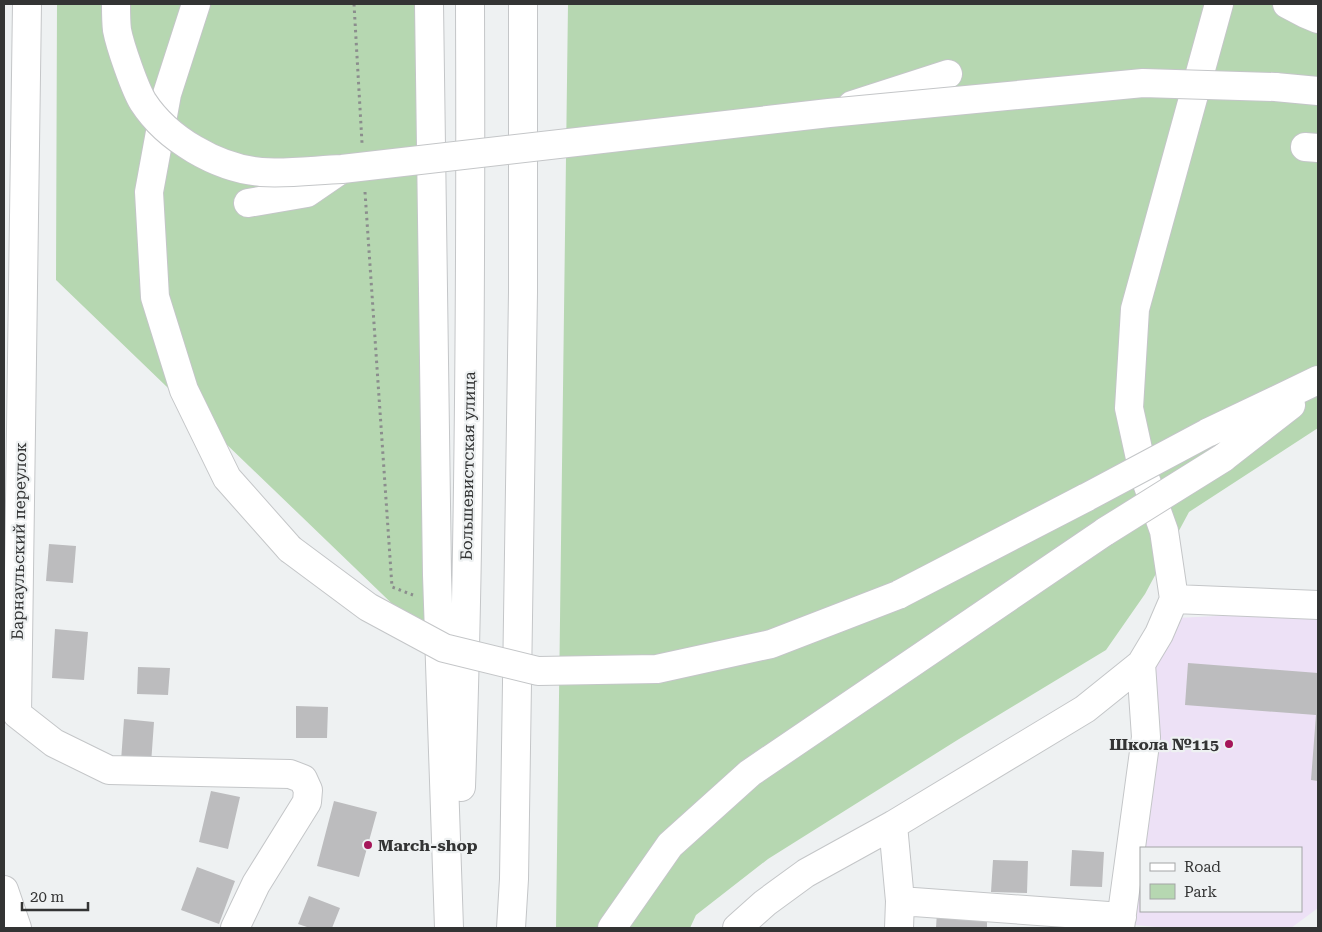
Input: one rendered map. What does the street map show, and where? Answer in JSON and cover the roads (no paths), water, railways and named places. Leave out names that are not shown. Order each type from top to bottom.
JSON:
[{"type":"main road","name":"Барнаульский переулок","points":[[27,4],[20,400],[10,712],[54,743],[109,770],[290,774],[303,779],[308,790],[306,802],[256,884],[235,928]]},
{"type":"main road","points":[[116,4],[117,32],[128,66],[143,101],[165,129],[197,151],[220,162],[261,172],[342,169],[829,113],[1143,83],[1275,86],[1318,91]]},
{"type":"main road","points":[[196,4],[167,94],[149,192],[155,297],[184,390],[228,478],[290,549],[368,606],[444,648],[538,671],[657,669],[771,644],[898,595],[1207,433],[1318,382]]},
{"type":"main road","points":[[429,4],[437,575],[449,928]]},
{"type":"main road","name":"Большевистская улица","points":[[456,928],[465,683],[470,327],[470,4]]},
{"type":"main road","points":[[511,928],[514,879],[523,312],[523,4]]},
{"type":"main road","points":[[736,928],[765,903],[806,873],[892,825],[1084,710],[1141,664],[1159,634],[1174,599],[1164,531],[1143,472],[1129,408],[1135,309],[1219,4]]},
{"type":"main road","points":[[829,113],[948,74]]},
{"type":"main road","points":[[248,203],[306,193],[342,169]]},
{"type":"main road","points":[[612,928],[670,845],[750,774],[1106,531],[1223,458],[1318,382]]},
{"type":"main road","points":[[1174,599],[1318,605]]},
{"type":"main road","points":[[900,901],[1121,922],[1146,736],[1141,664]]},
{"type":"main road","points":[[892,825],[900,901],[898,928]]},
{"type":"main road","points":[[4,890],[17,928]]},
{"type":"place","name":"Школа №115","points":[[1229,744]]},
{"type":"place","name":"March-shop","points":[[368,845]]}]
